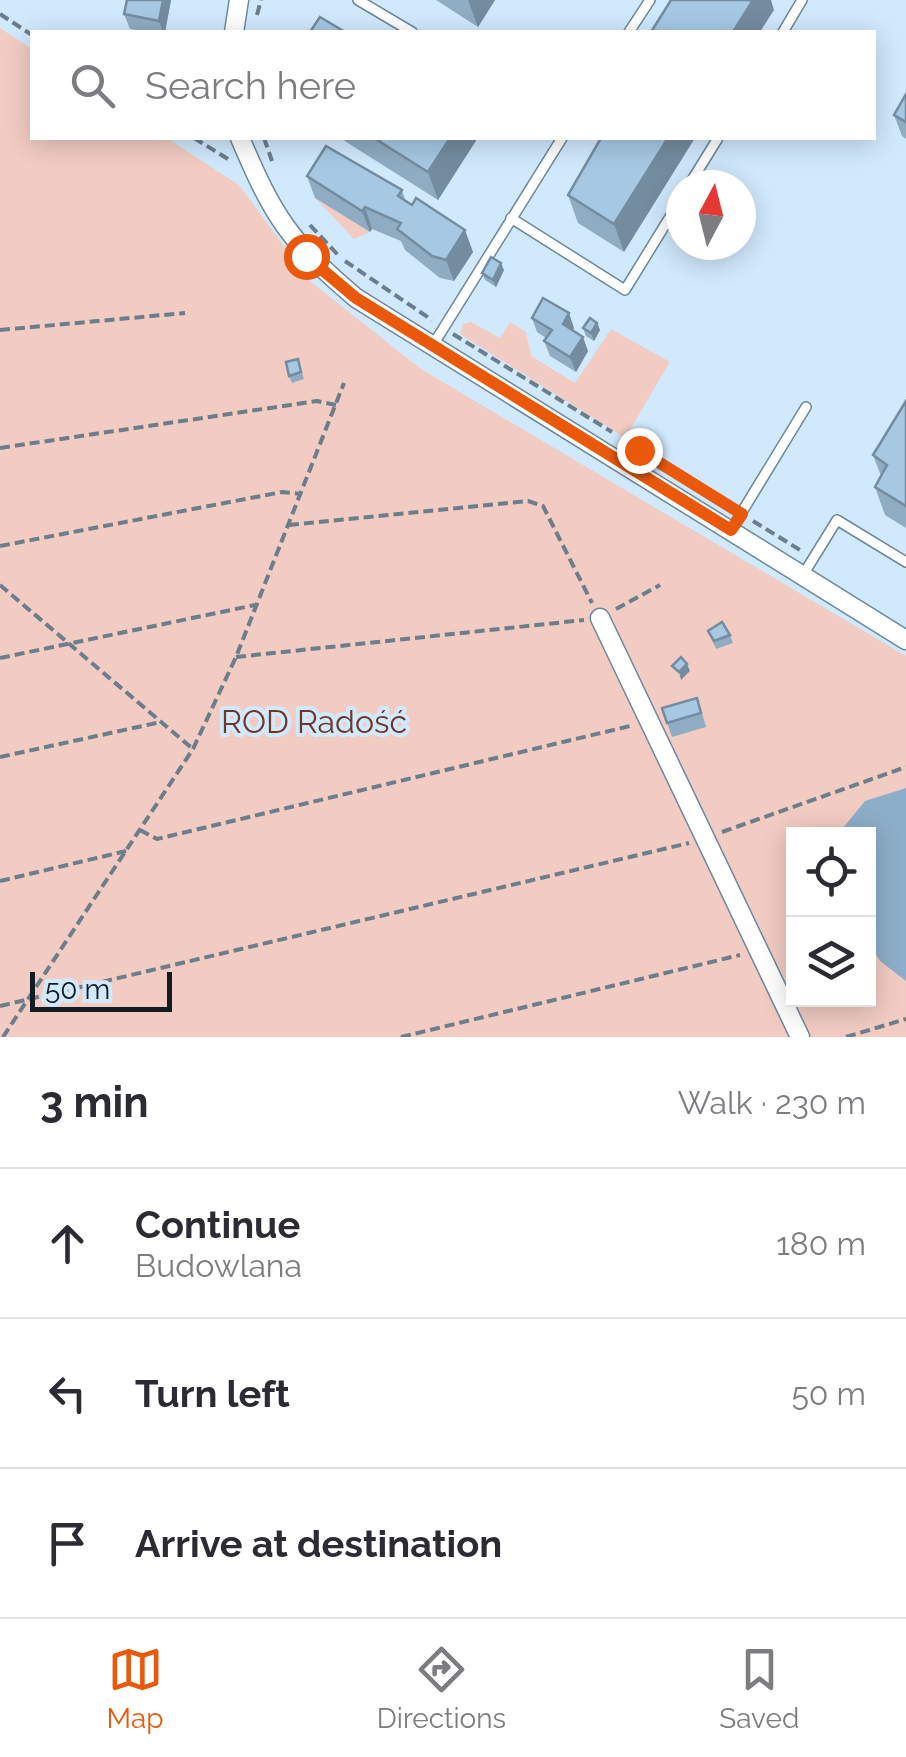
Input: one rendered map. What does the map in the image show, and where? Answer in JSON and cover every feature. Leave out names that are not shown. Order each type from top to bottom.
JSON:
[{"type":"street","points":[[234,30],[239,0]]},
{"type":"street","points":[[241,140],[270,210],[306,256],[356,298],[906,640]]},
{"type":"street","points":[[600,618],[800,1037]]},
{"type":"lane","points":[[358,0],[409,30]]},
{"type":"lane","points":[[630,30],[650,0]]},
{"type":"lane","points":[[783,30],[802,0]]},
{"type":"lane","points":[[433,345],[561,140]]},
{"type":"lane","points":[[698,170],[717,140]]},
{"type":"lane","points":[[510,218],[625,290],[666,223]]},
{"type":"lane","points":[[731,530],[806,407]]},
{"type":"lane","points":[[802,575],[837,520],[906,562]]},
{"type":"path","points":[[254,30],[261,0]]},
{"type":"path","points":[[0,14],[30,33]]},
{"type":"path","points":[[197,140],[257,178]]},
{"type":"path","points":[[265,140],[276,170]]},
{"type":"path","points":[[305,220],[345,262],[443,328],[612,432]]},
{"type":"path","points":[[0,330],[186,314]]},
{"type":"path","points":[[3,1037],[193,750],[258,605],[344,383]]},
{"type":"path","points":[[0,448],[317,401],[336,405]]},
{"type":"path","points":[[639,450],[813,558]]},
{"type":"path","points":[[0,546],[282,492],[302,494]]},
{"type":"path","points":[[289,526],[528,500],[543,506],[600,618]]},
{"type":"path","points":[[236,657],[600,618],[660,584]]},
{"type":"path","points":[[0,585],[193,750]]},
{"type":"path","points":[[0,658],[258,605]]},
{"type":"path","points":[[0,757],[161,722]]},
{"type":"path","points":[[140,830],[157,839],[650,722]]},
{"type":"path","points":[[0,1006],[705,839],[906,767]]},
{"type":"path","points":[[0,881],[126,850]]},
{"type":"path","points":[[401,1037],[759,950]]},
{"type":"path","points":[[846,1037],[906,1020]]},
{"type":"green space","name":"ROD Radość","points":[[0,28],[30,48],[30,140],[170,140],[239,185],[310,281],[421,369],[906,656],[906,1037],[0,1037]]},
{"type":"green space","points":[[315,198],[370,232],[354,239]]},
{"type":"green space","points":[[471,322],[500,338],[510,322],[526,332],[531,356],[575,383],[611,329],[670,362],[625,438],[460,334],[463,324]]},
{"type":"water","points":[[906,788],[906,981],[876,954],[876,827],[844,827],[865,801]]},
{"type":"building","points":[[127,0],[163,0],[159,21],[124,14]]},
{"type":"building","points":[[671,0],[753,0],[734,30],[652,30]]},
{"type":"building","points":[[320,17],[342,30],[311,30]]},
{"type":"building","points":[[906,94],[906,122],[894,115]]},
{"type":"building","points":[[377,140],[449,140],[428,172]]},
{"type":"building","points":[[600,140],[667,140],[614,224],[568,195]]},
{"type":"building","points":[[326,146],[402,190],[398,196],[412,205],[416,198],[465,230],[446,260],[432,256],[397,229],[401,223],[365,207],[362,211],[307,176]]},
{"type":"building","points":[[491,257],[501,263],[493,280],[482,273]]},
{"type":"building","points":[[543,298],[569,313],[563,324],[583,337],[570,357],[544,341],[552,330],[532,318]]},
{"type":"building","points":[[590,318],[597,323],[591,333],[583,328]]},
{"type":"building","points":[[298,359],[301,372],[289,376],[286,362]]},
{"type":"building","points":[[906,401],[906,506],[875,487],[887,465],[873,455]]},
{"type":"building","points":[[722,622],[730,635],[714,641],[708,631]]},
{"type":"building","points":[[681,657],[687,664],[679,672],[672,666]]},
{"type":"building","points":[[697,698],[701,713],[667,723],[662,708]]},
{"type":"route","points":[[306,256],[356,298],[731,530],[742,514],[639,450]]}]
